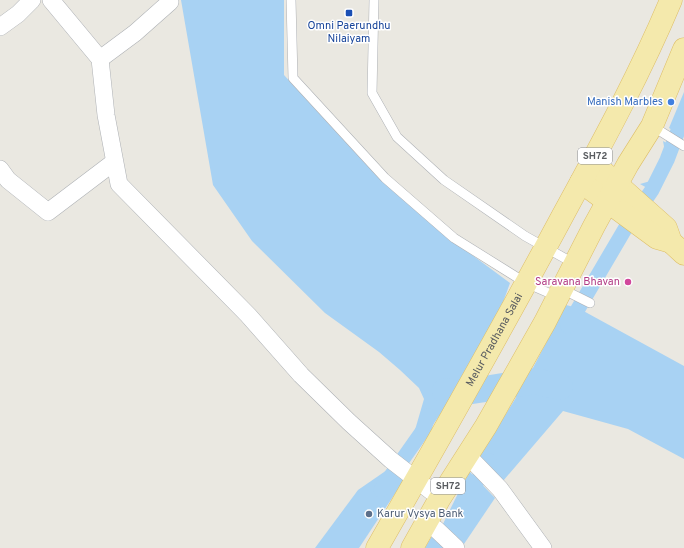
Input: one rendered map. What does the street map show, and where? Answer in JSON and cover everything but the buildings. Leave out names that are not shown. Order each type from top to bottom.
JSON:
[{"type":"main road","name":"Melur Pradhana Salai","points":[[377,548],[412,476],[450,420],[546,249],[592,162],[658,30],[671,0]]},
{"type":"main road","name":"SH72","points":[[412,548],[431,526],[440,498],[471,459],[486,426],[545,322],[563,294],[575,264],[628,164],[658,130],[684,49]]},
{"type":"main road","points":[[592,162],[612,193],[639,215],[666,228],[678,248]]},
{"type":"main road","points":[[581,182],[612,193]]},
{"type":"street","points":[[0,27],[18,14],[32,0]]},
{"type":"street","points":[[51,0],[100,59],[106,115],[119,184],[248,315],[301,375],[349,422],[391,460],[440,498]]},
{"type":"street","points":[[100,59],[136,33],[170,2]]},
{"type":"street","points":[[0,169],[8,180],[48,212],[114,162]]},
{"type":"street","points":[[471,459],[500,489],[543,548]]},
{"type":"street","points":[[431,526],[456,548]]},
{"type":"lane","points":[[291,0],[293,78],[385,178],[454,238],[526,283],[590,303]]},
{"type":"lane","points":[[374,0],[372,92],[397,137],[444,180],[525,236],[575,264]]},
{"type":"lane","points":[[658,130],[682,144]]},
{"type":"water","points":[[181,0],[284,0],[284,75],[377,176],[464,249],[510,283],[501,308],[450,400],[426,435],[415,430],[424,399],[419,388],[379,352],[325,313],[252,241],[213,185]]},
{"type":"water","points":[[684,92],[684,134],[677,133],[669,128]]},
{"type":"water","points":[[663,141],[672,146],[676,152],[656,193],[640,184],[654,180],[666,157]]},
{"type":"water","points":[[566,305],[578,308],[684,366],[684,459],[628,429],[563,411],[503,481],[478,459],[525,383]]},
{"type":"water","points":[[387,470],[404,480],[359,548],[315,548],[358,490]]},
{"type":"water","points":[[469,471],[495,498],[464,544],[443,524]]},
{"type":"water","points":[[432,536],[445,548],[425,548]]},
{"type":"waterway","points":[[568,326],[625,229],[652,190],[667,160],[684,115]]},
{"type":"waterway","points":[[445,391],[453,394],[535,381],[560,387]]},
{"type":"waterway","points":[[381,490],[424,429],[428,416]]},
{"type":"waterway","points":[[438,548],[489,461]]},
{"type":"place","name":"Omni Paerundhu Nilaiyam","points":[[349,13]]},
{"type":"place","name":"Manish Marbles","points":[[671,102]]},
{"type":"place","name":"Saravana Bhavan","points":[[628,282]]},
{"type":"place","name":"Karur Vysya Bank","points":[[369,514]]}]
